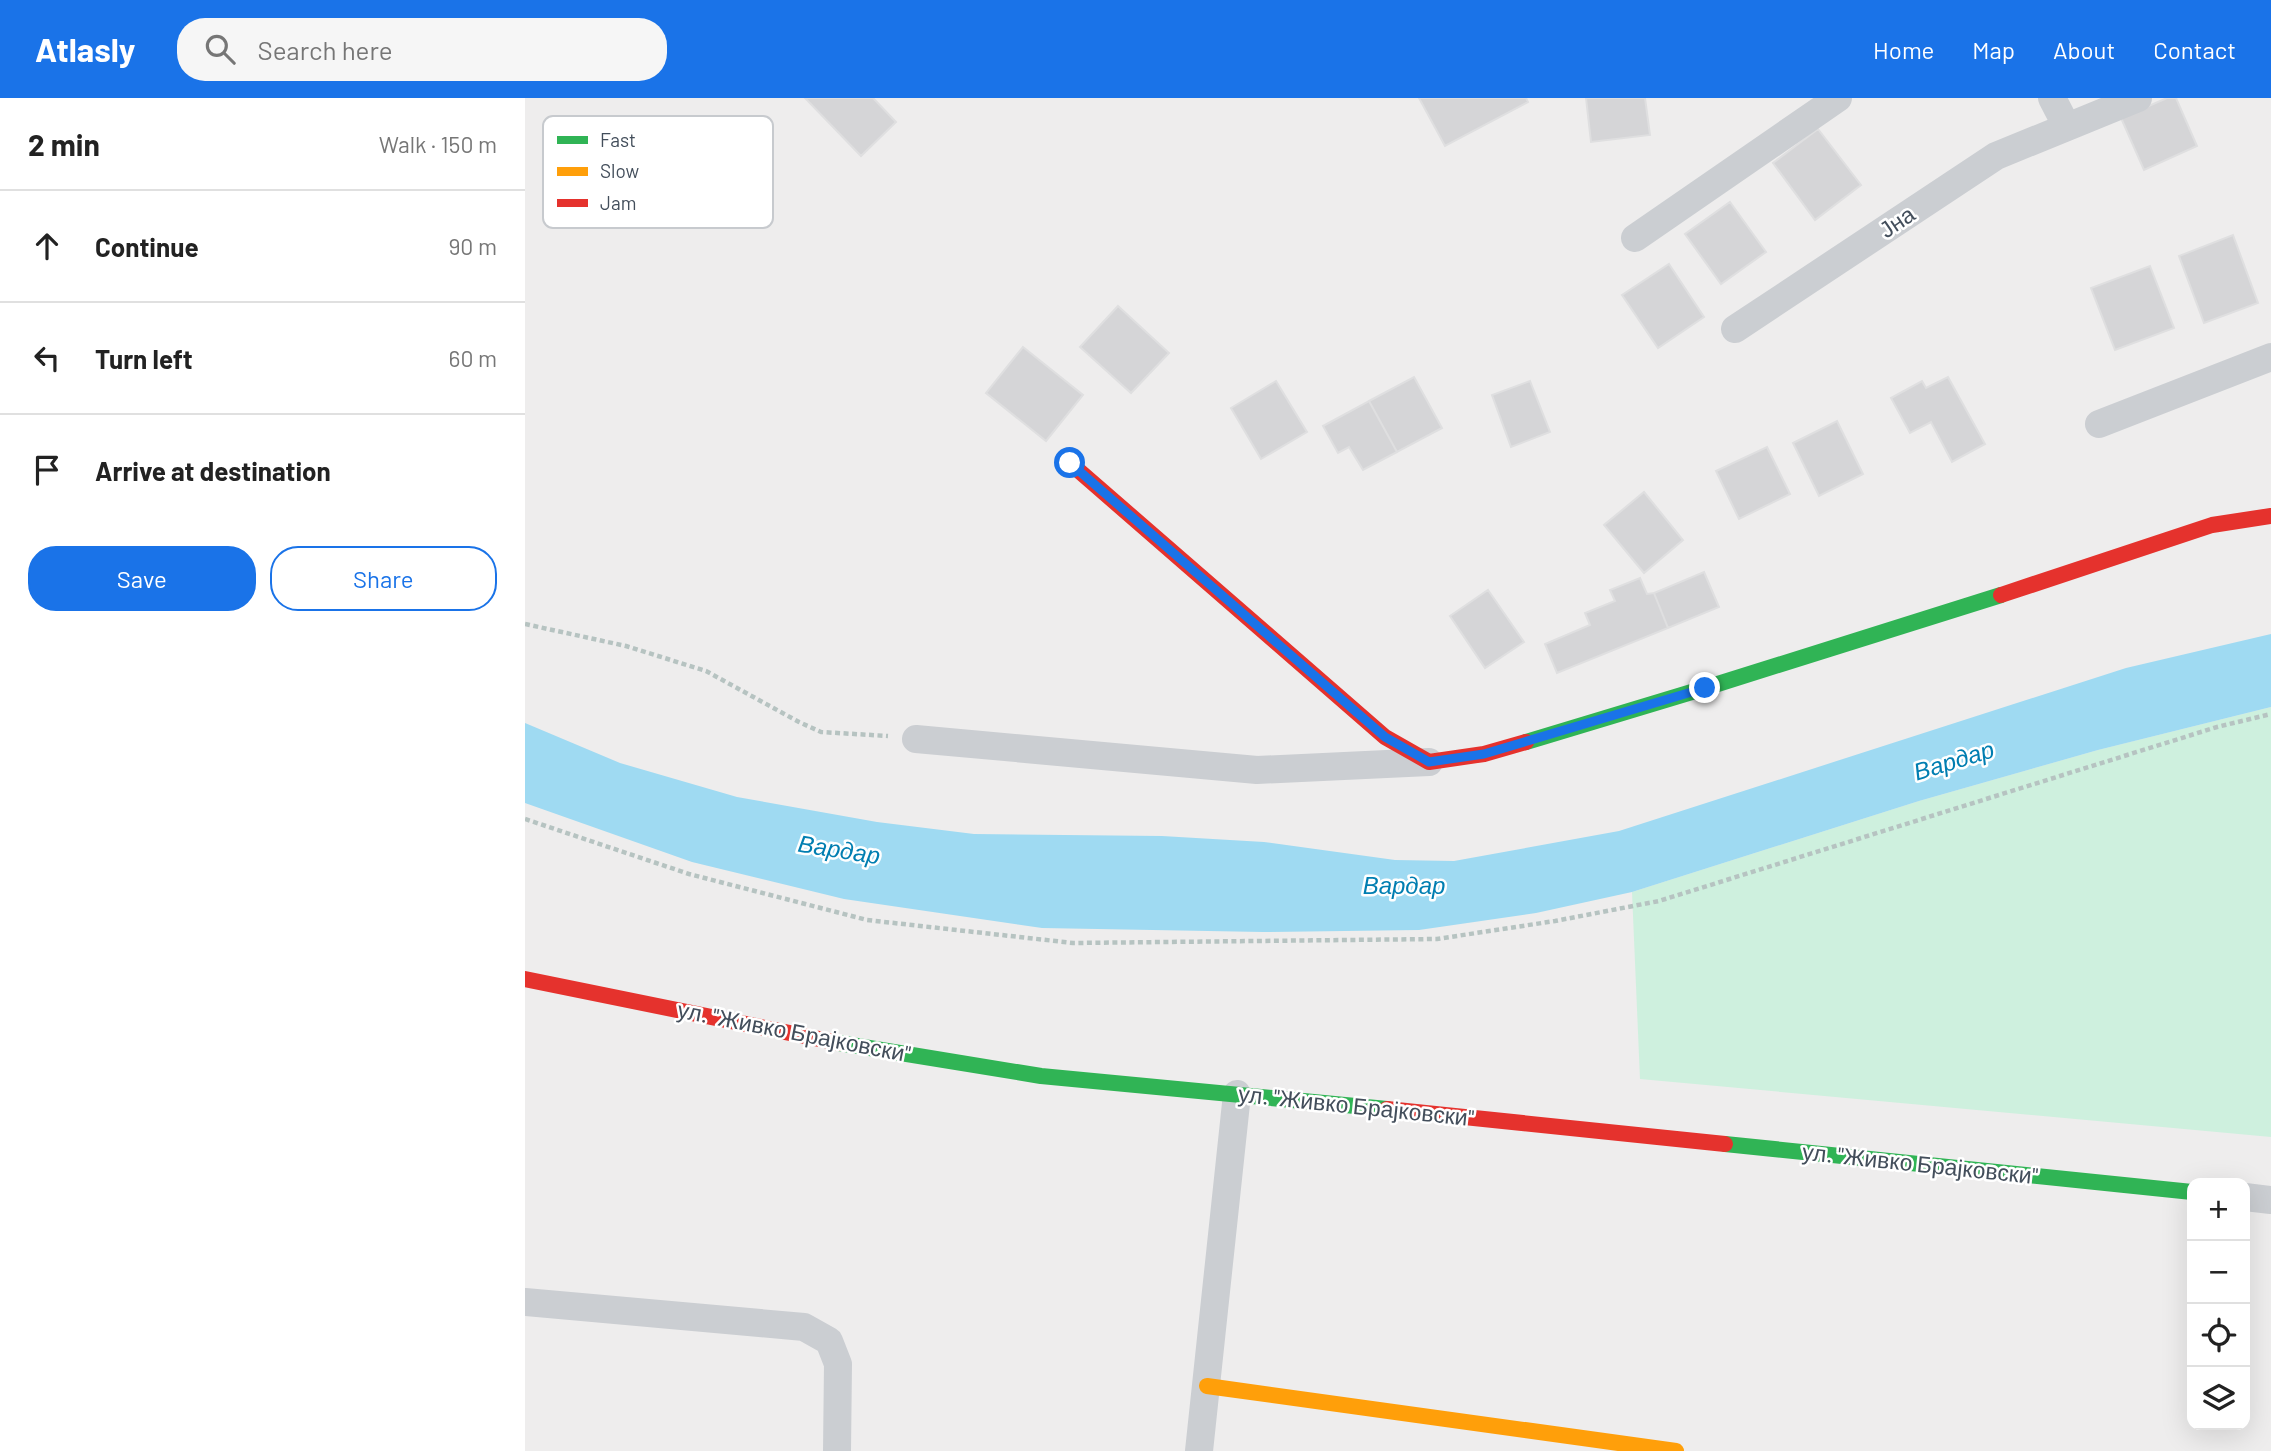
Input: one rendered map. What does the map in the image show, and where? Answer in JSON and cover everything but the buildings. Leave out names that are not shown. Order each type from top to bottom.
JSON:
[{"type":"street","points":[[1635,238],[1838,98]]},
{"type":"street","points":[[2052,98],[2067,127]]},
{"type":"street","name":"Јна","points":[[1735,329],[1996,156],[2138,98]]},
{"type":"street","points":[[2099,424],[2271,357]]},
{"type":"street","points":[[1070,463],[1385,737],[1429,762]]},
{"type":"street","points":[[916,739],[1258,770],[1429,762],[1484,754],[1983,601],[2211,525],[2271,516]]},
{"type":"street","name":"ул. \"Живко Брајковски\"","points":[[525,979],[817,1039],[1015,1071],[2187,1191]]},
{"type":"street","points":[[1199,1451],[1237,1094]]},
{"type":"street","points":[[2250,1198],[2271,1200]]},
{"type":"street","points":[[525,1303],[804,1327],[829,1341],[838,1364],[837,1451]]},
{"type":"street","points":[[1207,1386],[1513,1440],[1676,1451]]},
{"type":"path","points":[[525,624],[627,646],[706,671],[821,732],[916,739]]},
{"type":"path","points":[[525,818],[689,874],[867,920],[1073,943],[1437,939],[1555,921],[1659,901],[2204,731],[2271,714]]},
{"type":"green space","points":[[2271,707],[2271,1137],[1640,1079],[1632,892],[1919,801],[2098,750]]},
{"type":"water","name":"Вардар","points":[[2271,634],[2271,707],[2098,750],[1919,801],[1632,892],[1536,913],[1419,930],[1263,932],[1042,928],[844,899],[692,862],[525,803],[525,723],[620,763],[737,797],[877,822],[974,834],[1162,836],[1264,842],[1395,860],[1454,861],[1619,831],[2126,668]]},
{"type":"traffic: fast","points":[[1526,742],[2001,595]]},
{"type":"traffic: fast","points":[[839,1043],[1041,1076],[1387,1109]]},
{"type":"traffic: fast","points":[[1725,1144],[2187,1191]]},
{"type":"traffic: slow","points":[[1207,1386],[1676,1451]]},
{"type":"traffic: jam","points":[[1070,463],[1385,737],[1429,762],[1484,754],[1526,742]]},
{"type":"traffic: jam","points":[[2001,595],[2212,525],[2271,516]]},
{"type":"traffic: jam","points":[[525,979],[839,1043]]},
{"type":"traffic: jam","points":[[1387,1109],[1725,1144]]},
{"type":"route","points":[[1070,463],[1385,737],[1429,762],[1484,754],[1705,688]]}]
